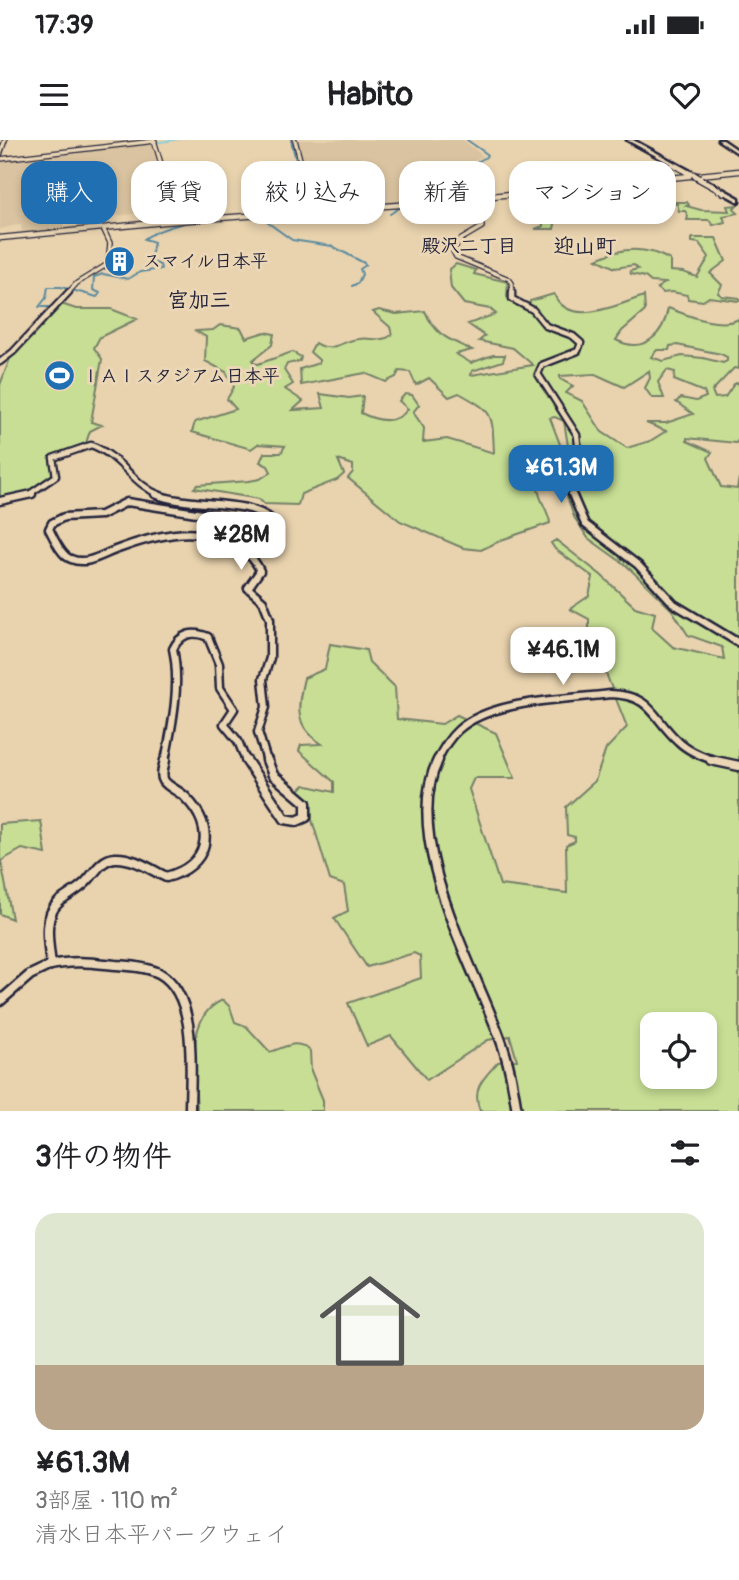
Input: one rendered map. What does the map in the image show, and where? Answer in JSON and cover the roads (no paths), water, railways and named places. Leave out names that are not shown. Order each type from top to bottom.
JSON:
[{"type":"highway","points":[[629,140],[739,200]]},
{"type":"highway","points":[[721,140],[739,152]]},
{"type":"main road","points":[[495,196],[739,171]]},
{"type":"main road","points":[[0,238],[146,224]]},
{"type":"street","points":[[5,140],[0,157],[155,142],[161,161]]},
{"type":"street","points":[[295,140],[300,161]]},
{"type":"street","points":[[482,224],[482,227],[455,246],[456,257],[509,279],[513,286],[510,298],[537,315],[545,326],[573,336],[582,345],[575,353],[546,363],[538,372],[577,435],[579,454],[572,495],[580,516],[596,535],[643,570],[674,604],[739,643]]},
{"type":"street","points":[[0,362],[13,352],[77,284],[108,264],[110,243],[103,228]]},
{"type":"street","points":[[0,501],[33,495],[56,476],[57,470],[52,461],[54,458],[91,445],[121,460],[148,490],[156,494],[198,505],[258,511],[271,517],[270,523],[260,526],[217,516],[122,502],[101,515],[58,519],[49,529],[62,552],[75,562],[93,560],[141,543],[202,532],[228,540],[255,562],[260,571],[248,588],[262,601],[270,619],[271,637],[270,658],[264,679],[266,707],[258,732],[259,741],[272,775],[306,803],[308,808],[306,817],[297,821],[285,819],[280,813],[249,768],[238,741],[225,729],[224,724],[234,709],[220,688],[220,669],[208,637],[196,632],[183,635],[173,649],[176,675],[172,727],[162,776],[164,781],[186,797],[193,806],[205,839],[204,852],[187,870],[166,877],[134,860],[105,860],[85,883],[58,903],[51,912],[48,932],[51,965]]},
{"type":"street","points":[[517,1111],[511,1073],[501,1040],[435,875],[426,821],[433,774],[449,738],[461,726],[476,718],[507,710],[621,694],[646,702],[674,737],[689,750],[713,761],[739,766]]},
{"type":"street","points":[[0,1001],[30,975],[51,965],[80,962],[139,967],[169,979],[179,993],[187,1023],[190,1111]]},
{"type":"waterway","points":[[137,145],[179,140]]},
{"type":"waterway","points":[[250,140],[268,140]]},
{"type":"waterway","points":[[291,140],[296,161]]},
{"type":"waterway","points":[[467,140],[487,154],[479,161]]},
{"type":"waterway","points":[[390,214],[399,208]]},
{"type":"waterway","points":[[50,307],[39,307],[46,298],[48,287],[61,287],[97,297],[100,293],[93,290],[94,277],[103,274],[128,279],[140,272],[161,269],[160,265],[150,261],[154,242],[144,239],[160,231],[198,221],[241,217]]},
{"type":"waterway","points":[[270,224],[292,240],[332,246],[364,263],[366,265],[360,269],[362,274],[358,283],[352,286]]},
{"type":"place","name":"スマイル日本平","points":[[120,261]]},
{"type":"place","name":"ＩＡＩスタジアム日本平","points":[[59,376]]},
{"type":"district","name":"殿沢二丁目","points":[[469,245]]},
{"type":"district","name":"迎山町","points":[[585,246]]},
{"type":"district","name":"宮加三","points":[[199,300]]}]
